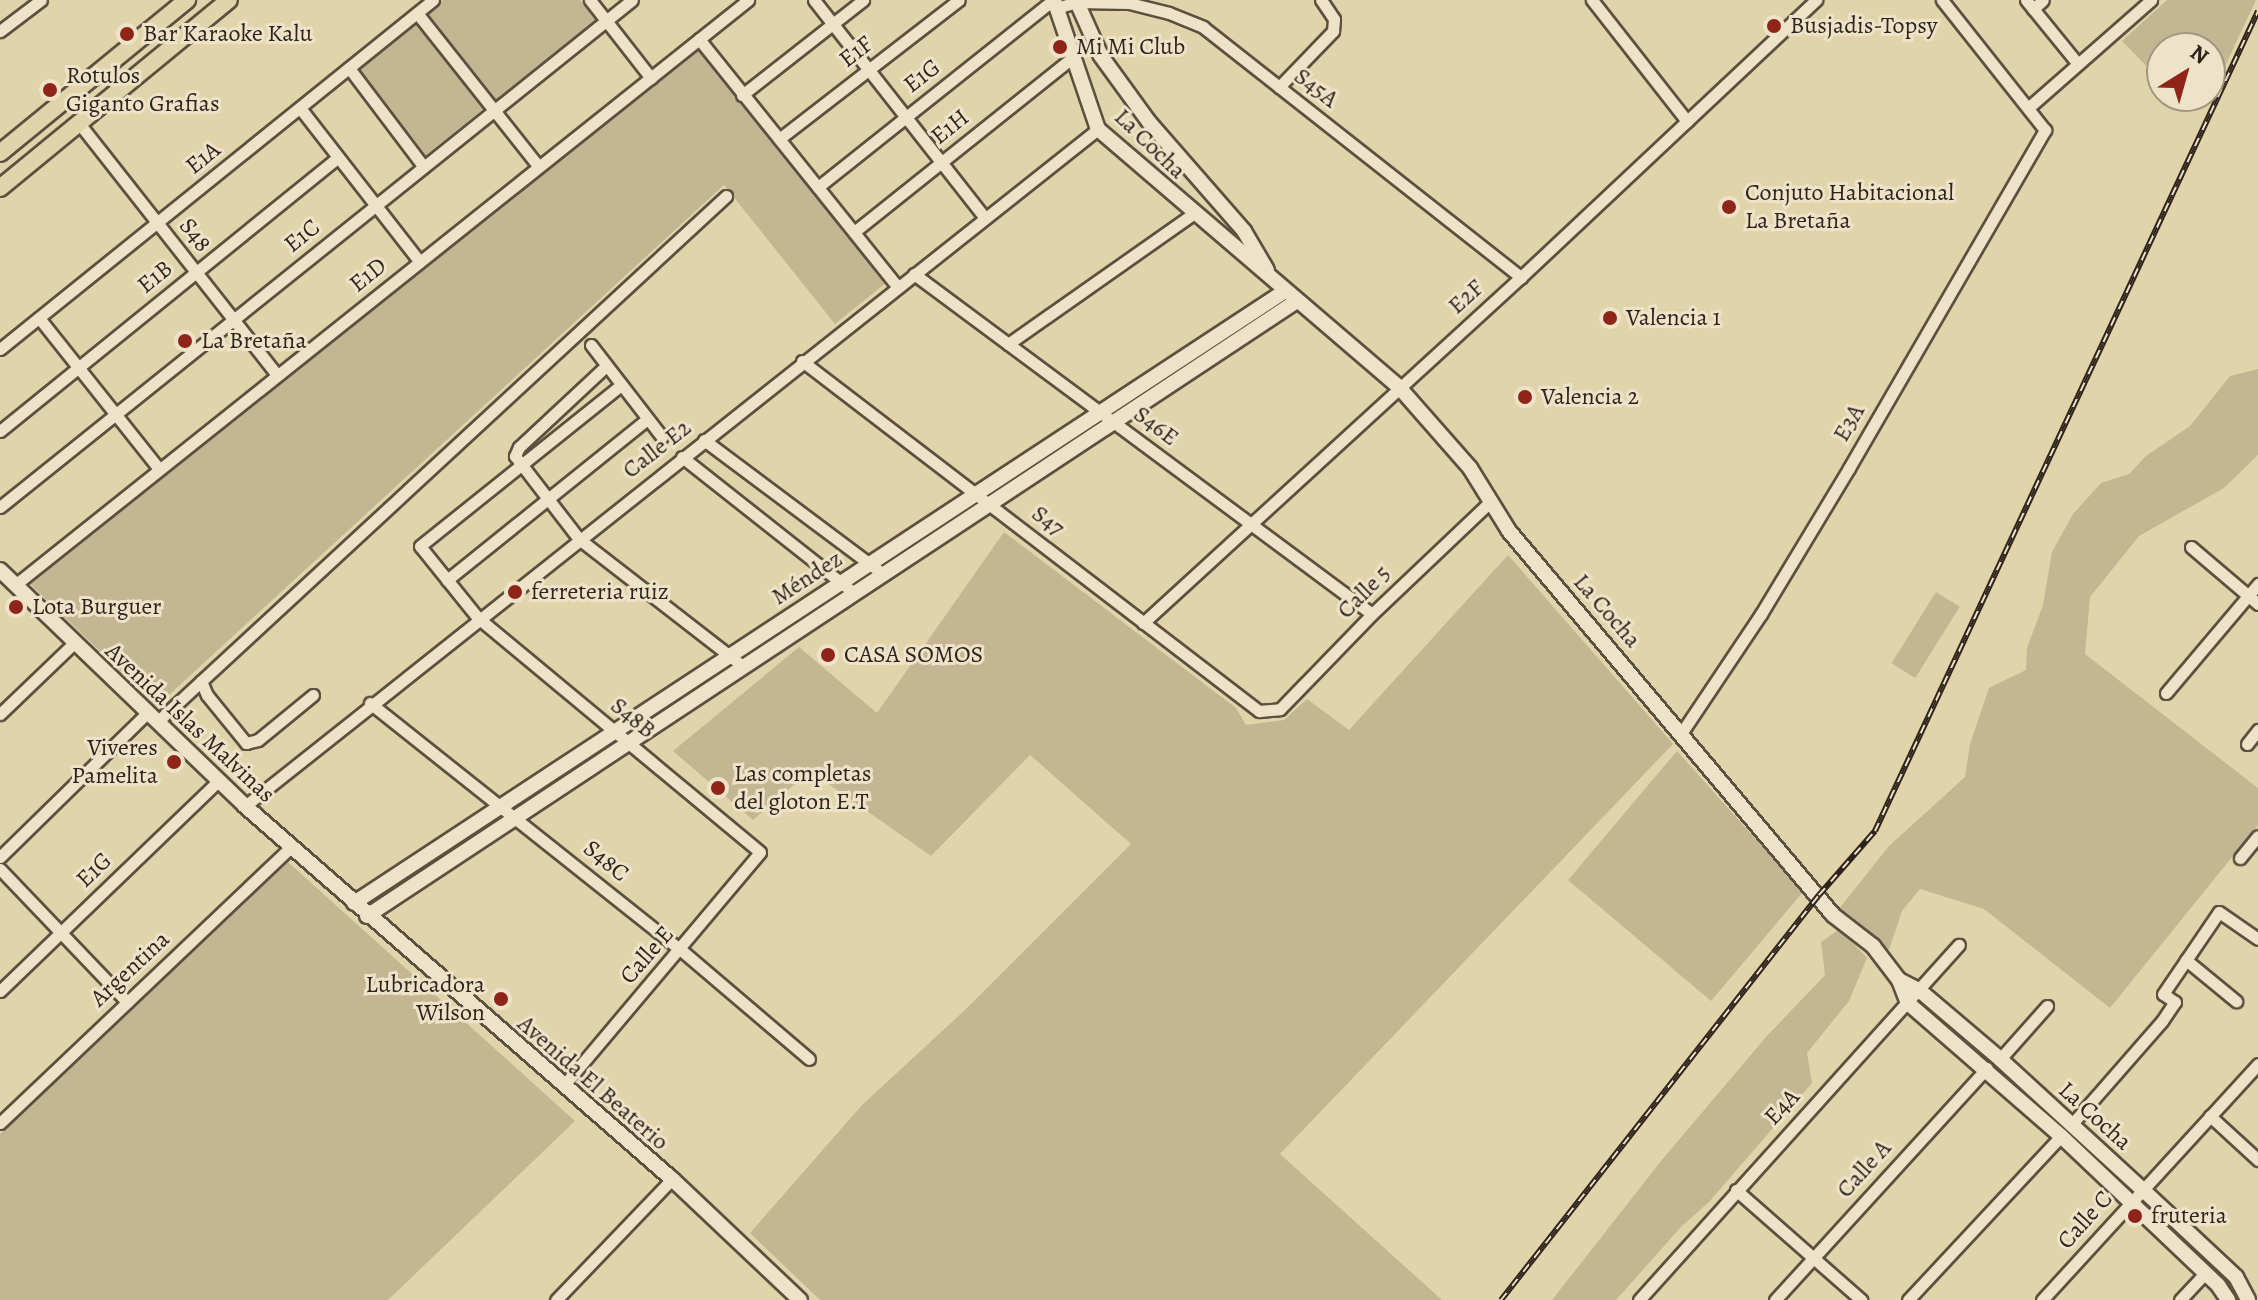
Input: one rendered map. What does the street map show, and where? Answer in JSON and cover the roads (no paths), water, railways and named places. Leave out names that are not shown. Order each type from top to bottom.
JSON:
[{"type":"main road","points":[[0,153],[187,0]]},
{"type":"main road","points":[[0,188],[229,0]]},
{"type":"street","points":[[0,31],[41,0]]},
{"type":"street","name":"E1A","points":[[0,349],[433,0]]},
{"type":"street","points":[[590,0],[651,78]]},
{"type":"street","name":"E1C","points":[[0,507],[632,0]]},
{"type":"street","name":"E1D","points":[[5,578],[159,469],[748,0]]},
{"type":"street","points":[[814,0],[985,218]]},
{"type":"street","points":[[742,95],[863,0]]},
{"type":"street","name":"E1F","points":[[779,139],[959,0]]},
{"type":"street","points":[[1279,87],[1333,31],[1334,19],[1321,0]]},
{"type":"street","points":[[1592,0],[1687,121]]},
{"type":"street","name":"E2F","points":[[1143,623],[1398,386],[1521,277],[1816,0]]},
{"type":"street","points":[[2043,0],[2029,4],[2078,64]]},
{"type":"street","points":[[1946,1],[2028,108],[2151,0]]},
{"type":"street","name":"La Cocha","points":[[1076,1],[1101,56],[1149,122],[1244,231],[1285,291]]},
{"type":"street","name":"S45A","points":[[1054,3],[1129,3],[1180,17],[1203,27],[1521,277]]},
{"type":"street","name":"La Cocha","points":[[1054,3],[1098,129],[1193,214],[1398,386],[1470,468],[1509,531],[1841,922],[1861,933],[1899,980],[1908,1003],[2142,1189],[2236,1277],[2248,1300]]},
{"type":"street","name":"E1G","points":[[818,187],[1054,3]]},
{"type":"street","points":[[417,13],[539,167]]},
{"type":"street","points":[[699,39],[898,287]]},
{"type":"street","name":"E1H","points":[[854,232],[1073,57]]},
{"type":"street","points":[[349,68],[424,167]]},
{"type":"street","points":[[300,108],[420,262]]},
{"type":"street","name":"E3A","points":[[1682,732],[1761,614],[2045,130],[2028,108]]},
{"type":"street","name":"S48","points":[[78,122],[277,375]]},
{"type":"street","name":"Calle E2","points":[[245,806],[370,703],[1098,129]]},
{"type":"street","name":"E1B","points":[[0,431],[338,157]]},
{"type":"street","points":[[0,857],[152,718],[201,681],[726,196]]},
{"type":"street","points":[[1008,344],[1193,214]]},
{"type":"street","name":"S46E","points":[[914,274],[1372,614]]},
{"type":"street","name":"Méndez","points":[[354,903],[1285,291]]},
{"type":"street","name":"Méndez","points":[[367,916],[1113,421],[1285,291]]},
{"type":"street","points":[[39,318],[159,469]]},
{"type":"street","points":[[591,345],[662,437]]},
{"type":"street","name":"S47","points":[[802,361],[1259,711],[1269,713]]},
{"type":"street","points":[[606,366],[519,447],[515,456],[579,539],[743,666]]},
{"type":"street","points":[[522,466],[620,386]]},
{"type":"street","points":[[447,580],[647,419]]},
{"type":"street","points":[[704,440],[883,574]]},
{"type":"street","points":[[682,457],[854,593]]},
{"type":"street","name":"S48B","points":[[522,466],[422,542],[421,549],[478,618],[760,852]]},
{"type":"street","name":"Calle 5","points":[[1269,713],[1280,709],[1372,614],[1491,501]]},
{"type":"street","points":[[2191,547],[2253,600]]},
{"type":"street","name":"Avenida Islas Malvinas","points":[[5,578],[218,781],[354,903]]},
{"type":"street","points":[[2166,693],[2253,600],[2258,584]]},
{"type":"street","points":[[0,714],[74,643]]},
{"type":"street","points":[[201,681],[207,695],[246,743],[258,740],[313,695]]},
{"type":"street","name":"S48C","points":[[370,703],[681,950],[809,1059]]},
{"type":"street","points":[[2247,744],[2258,730]]},
{"type":"street","name":"E1G","points":[[0,991],[218,781]]},
{"type":"street","points":[[2240,858],[2258,836]]},
{"type":"street","name":"Argentina","points":[[0,1123],[291,847]]},
{"type":"street","name":"Calle E","points":[[564,1085],[681,950],[760,852]]},
{"type":"street","points":[[0,869],[127,1002]]},
{"type":"street","name":"Avenida El Beaterio","points":[[354,903],[672,1179],[800,1300]]},
{"type":"street","points":[[1908,1300],[2162,1021],[2175,1002],[2163,994],[2219,912],[2258,939]]},
{"type":"street","name":"E4A","points":[[1639,1300],[1959,945]]},
{"type":"street","points":[[2186,960],[2236,1001]]},
{"type":"street","name":"La Cocha","points":[[1899,980],[1919,990],[2000,1059],[2131,1203],[2205,1273],[2228,1300]]},
{"type":"street","points":[[2000,1059],[2047,1006]]},
{"type":"street","name":"Calle C","points":[[2042,1300],[2258,1064]]},
{"type":"street","name":"Calle A","points":[[1775,1300],[1987,1068]]},
{"type":"street","points":[[2210,1116],[2258,1160]]},
{"type":"street","points":[[556,1300],[672,1179]]},
{"type":"street","points":[[1736,1190],[1815,1256],[1861,1300]]},
{"type":"street","points":[[2180,1300],[2205,1273]]},
{"type":"railway","points":[[1501,1300],[1819,895],[1875,831],[2258,11]]},
{"type":"place","name":"Busjadis-Topsy","points":[[1774,26]]},
{"type":"place","name":"Bar Karaoke Kalu","points":[[127,34]]},
{"type":"place","name":"Mi Mi Club","points":[[1060,47]]},
{"type":"place","name":"Rotulos Giganto Grafias","points":[[50,90]]},
{"type":"place","name":"Conjuto Habitacional La Bretaña","points":[[1729,207]]},
{"type":"place","name":"Valencia 1","points":[[1610,318]]},
{"type":"place","name":"La Bretaña","points":[[185,341]]},
{"type":"place","name":"Valencia 2","points":[[1525,397]]},
{"type":"place","name":"ferreteria ruiz","points":[[515,592]]},
{"type":"place","name":"Lota Burguer","points":[[16,607]]},
{"type":"place","name":"CASA SOMOS","points":[[828,655]]},
{"type":"place","name":"Viveres Pamelita","points":[[174,762]]},
{"type":"place","name":"Las completas del gloton E.T","points":[[718,788]]},
{"type":"place","name":"Lubricadora Wilson","points":[[501,999]]},
{"type":"place","name":"fruteria","points":[[2135,1216]]}]
